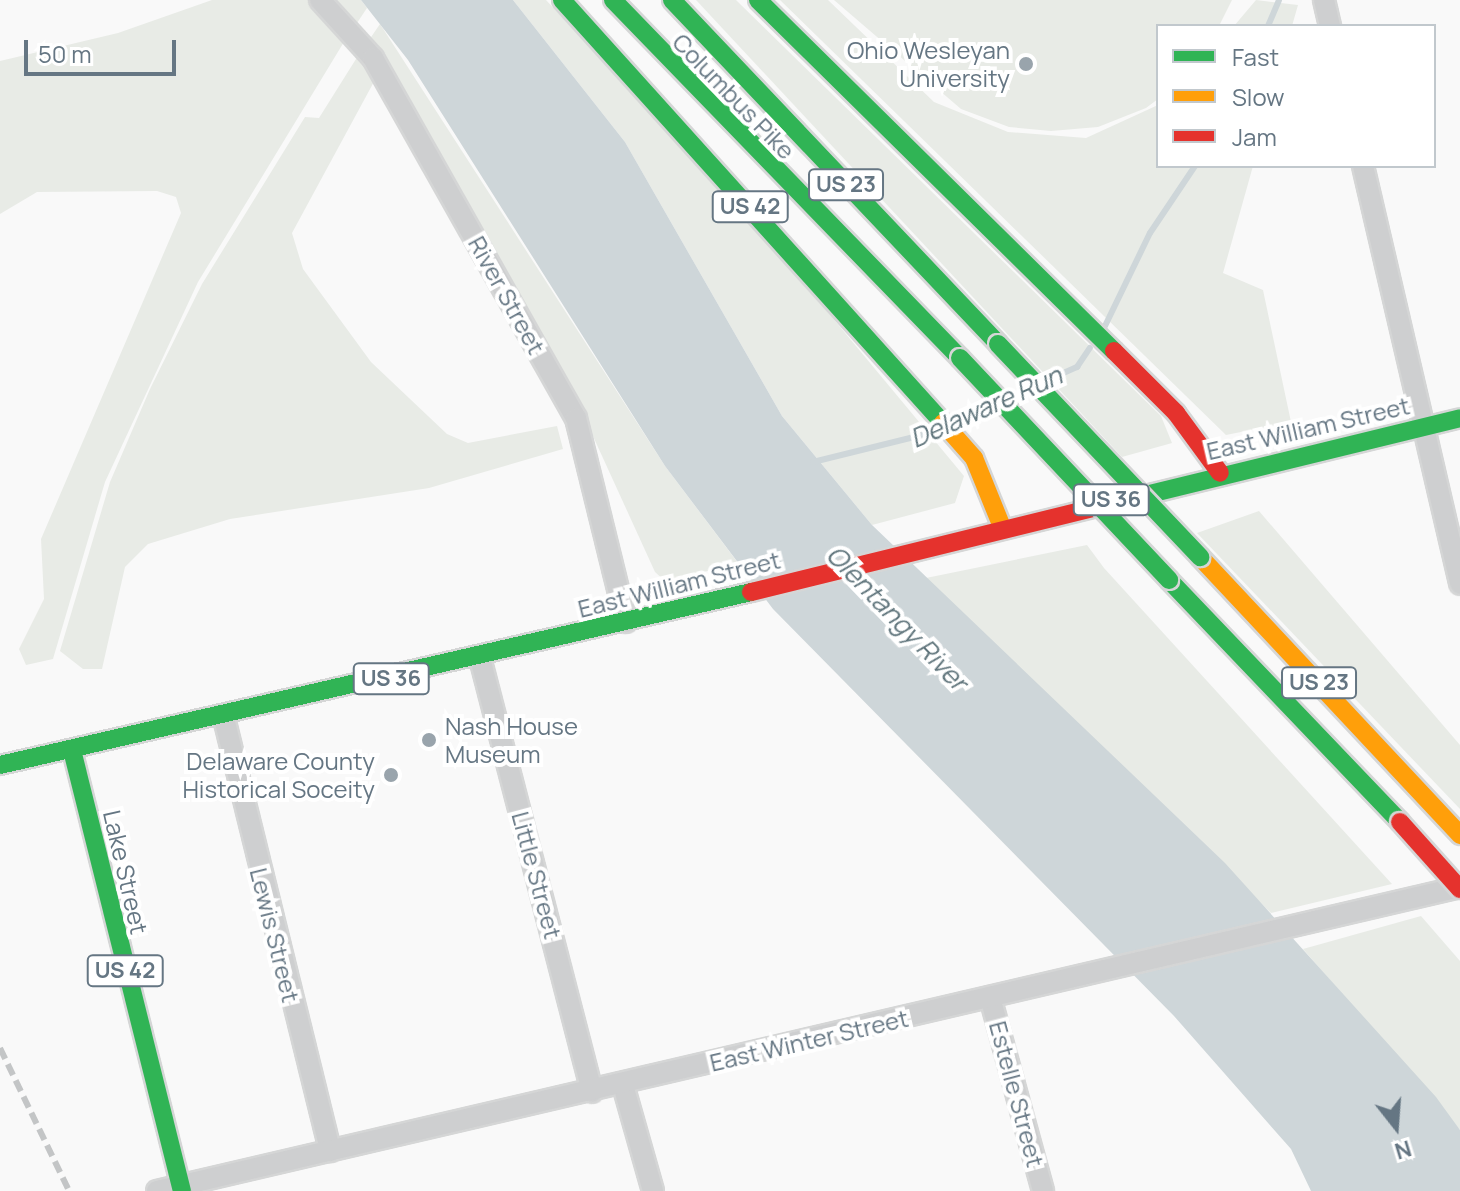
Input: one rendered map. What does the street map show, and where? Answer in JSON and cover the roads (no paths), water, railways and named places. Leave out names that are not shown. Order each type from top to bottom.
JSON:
[{"type":"highway","name":"US 42","points":[[562,0],[955,436],[982,469],[1002,527]]},
{"type":"highway","name":"Columbus Pike","points":[[613,0],[960,358],[1460,888]]},
{"type":"highway","name":"Columbus Pike","points":[[672,0],[1460,835]]},
{"type":"highway","points":[[758,0],[1176,413],[1220,473]]},
{"type":"highway","name":"East William Street","points":[[0,765],[224,718],[480,658],[1220,473],[1460,418]]},
{"type":"highway","name":"Lake Street","points":[[72,750],[181,1188]]},
{"type":"street","name":"River Street","points":[[320,0],[373,58],[576,418],[626,622]]},
{"type":"street","points":[[1324,0],[1330,24]]},
{"type":"street","points":[[1363,168],[1460,584]]},
{"type":"street","name":"Little Street","points":[[480,658],[592,1092]]},
{"type":"street","name":"Lewis Street","points":[[224,718],[330,1151]]},
{"type":"street","name":"East Winter Street","points":[[157,1191],[181,1188],[1460,888]]},
{"type":"street","name":"Estelle Street","points":[[990,997],[1043,1191]]},
{"type":"street","points":[[623,1085],[653,1191]]},
{"type":"water","name":"Olentangy River","points":[[361,0],[513,0],[625,142],[782,416],[872,525],[1225,863],[1436,1097],[1460,1130],[1460,1191],[1311,1191],[1291,1149],[1174,1016],[773,609],[665,466],[408,60]]},
{"type":"waterway","name":"Delaware Run","points":[[1269,24],[1279,0]]},
{"type":"waterway","name":"Delaware Run","points":[[1105,326],[1150,233],[1194,168]]},
{"type":"waterway","name":"Delaware Run","points":[[1050,379],[1077,367],[1090,348]]},
{"type":"waterway","name":"Delaware Run","points":[[959,420],[989,407]]},
{"type":"waterway","name":"Delaware Run","points":[[813,462],[934,432]]},
{"type":"railway","points":[[0,1048],[69,1191]]},
{"type":"place","name":"Ohio Wesleyan University","points":[[1026,64]]},
{"type":"place","name":"Nash House Museum","points":[[429,740]]},
{"type":"place","name":"Delaware County Historical Soceity","points":[[391,775]]}]
